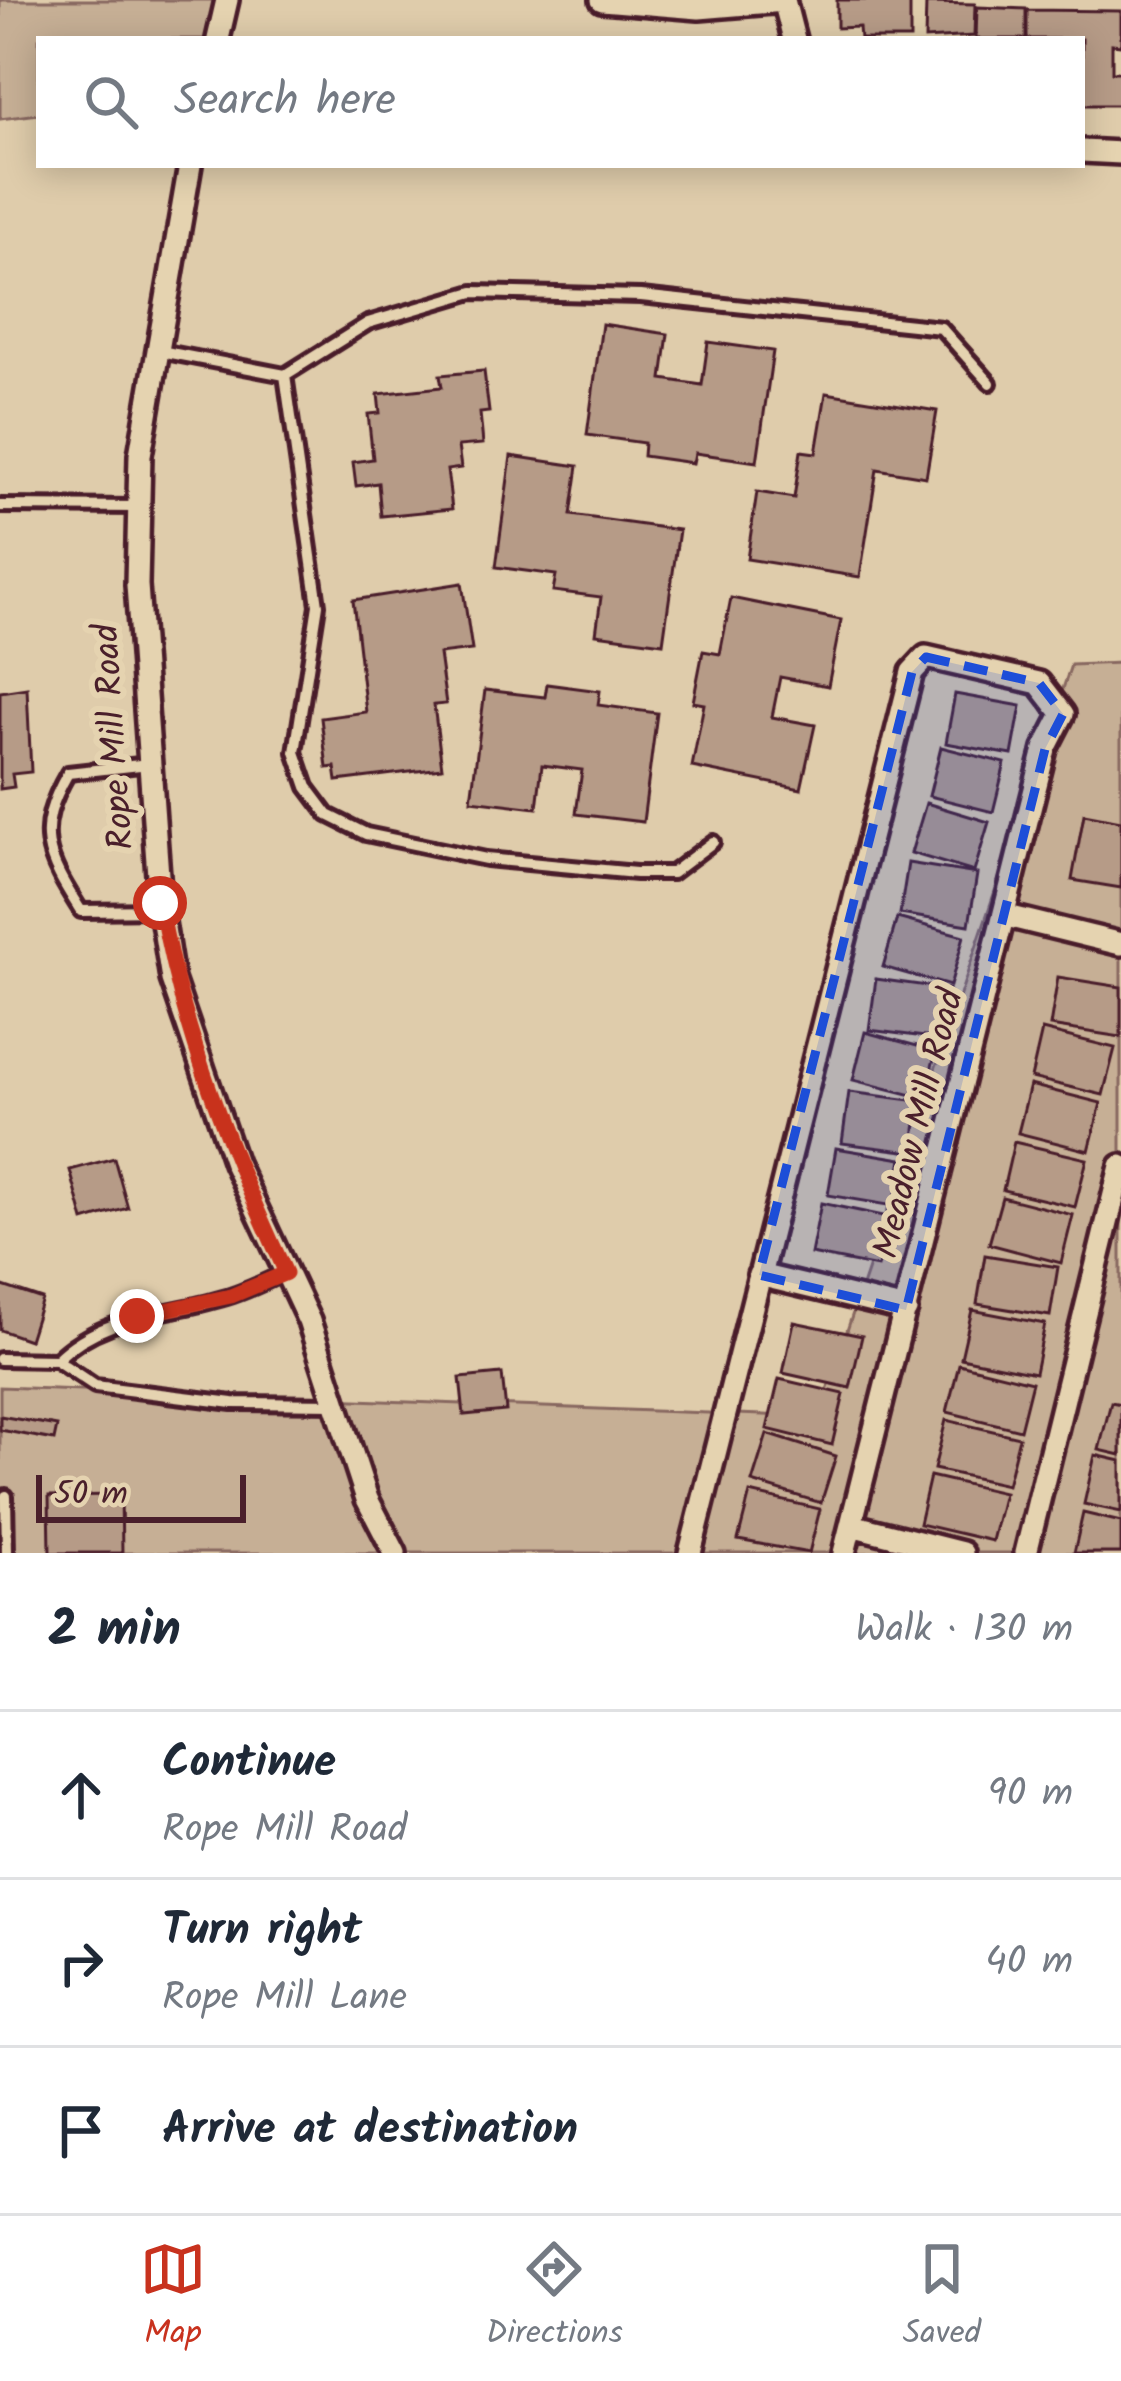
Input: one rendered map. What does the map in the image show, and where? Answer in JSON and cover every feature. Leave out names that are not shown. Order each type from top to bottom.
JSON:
[{"type":"street","points":[[219,36],[227,0]]},
{"type":"street","points":[[602,0],[699,8],[784,0],[793,36]]},
{"type":"street","points":[[1085,151],[1121,153]]},
{"type":"street","name":"Rope Mill Road","points":[[189,168],[140,455],[137,585],[161,910],[172,979],[235,1162],[286,1273],[367,1499],[395,1553]]},
{"type":"street","name":"Meadow Mill Road","points":[[759,1275],[917,662],[926,657],[1039,683],[1063,714],[1045,749],[1007,916],[844,1553]]},
{"type":"street","points":[[1007,916],[1121,944]]},
{"type":"street","points":[[1026,1553],[1121,1166]]},
{"type":"street","points":[[690,1553],[759,1275],[906,1310]]},
{"type":"street","points":[[851,1525],[962,1553]]},
{"type":"lane","points":[[156,350],[285,375],[368,323],[473,292],[640,296],[941,328],[990,383]]},
{"type":"lane","points":[[285,375],[318,605],[295,752],[308,787],[328,815],[366,834],[486,859],[636,873],[672,873],[713,842]]},
{"type":"lane","points":[[0,506],[139,506]]},
{"type":"lane","points":[[149,764],[68,773],[46,812],[53,868],[81,911],[161,910]]},
{"type":"lane","points":[[56,1360],[78,1338],[137,1316],[231,1296],[286,1273]]},
{"type":"lane","points":[[0,1360],[56,1360],[94,1386],[233,1403],[336,1404]]},
{"type":"lane","points":[[6,1496],[8,1553]]},
{"type":"highlighted area","points":[[926,657],[1039,683],[1063,714],[1045,749],[906,1310],[759,1275],[912,672]]},
{"type":"shaded area","points":[[0,0],[232,0],[215,36],[36,36],[36,114],[0,119]]},
{"type":"shaded area","points":[[1121,663],[1121,1553],[0,1553],[0,1387],[818,1417],[1071,665]]},
{"type":"building","points":[[837,0],[910,0],[910,36],[860,36],[859,27],[837,28]]},
{"type":"building","points":[[926,3],[975,4],[974,36],[925,36]]},
{"type":"building","points":[[977,7],[1026,9],[1026,36],[976,36]]},
{"type":"building","points":[[1027,10],[1121,11],[1121,45],[1112,44],[1112,72],[1121,72],[1121,105],[1085,105],[1085,36],[1027,36]]},
{"type":"building","points":[[602,324],[668,334],[662,379],[702,385],[708,342],[773,351],[757,462],[695,453],[693,463],[643,456],[644,443],[587,435]]},
{"type":"building","points":[[484,371],[489,412],[480,413],[483,444],[458,446],[461,468],[447,470],[452,509],[381,516],[378,483],[356,486],[353,462],[373,459],[368,414],[380,413],[378,394],[442,387],[440,375]]},
{"type":"building","points":[[826,393],[937,411],[926,477],[877,469],[860,577],[747,559],[757,492],[794,498],[801,451],[816,453]]},
{"type":"building","points":[[511,456],[578,466],[571,515],[679,530],[663,643],[596,634],[601,597],[553,591],[556,575],[496,567]]},
{"type":"building","points":[[462,583],[472,650],[439,654],[446,704],[434,705],[442,768],[337,781],[335,767],[327,768],[321,718],[366,712],[353,600]]},
{"type":"building","points":[[731,598],[841,620],[828,686],[780,677],[772,717],[815,725],[801,789],[692,767],[704,704],[693,702],[703,651],[720,654]]},
{"type":"building","points":[[547,684],[600,691],[598,705],[657,713],[643,822],[576,814],[582,770],[542,765],[537,808],[471,800],[485,690],[545,697]]},
{"type":"building","points":[[27,688],[31,772],[12,774],[14,787],[0,789],[0,692]]},
{"type":"building","points":[[955,694],[1021,706],[1012,755],[946,743]]},
{"type":"building","points":[[941,747],[1005,763],[993,812],[929,796]]},
{"type":"building","points":[[926,803],[989,822],[974,872],[911,853]]},
{"type":"building","points":[[1084,814],[1121,821],[1121,888],[1072,880]]},
{"type":"building","points":[[908,863],[977,874],[969,925],[900,914]]},
{"type":"building","points":[[897,918],[964,936],[950,986],[883,967]]},
{"type":"building","points":[[1058,977],[1121,987],[1121,1037],[1050,1026]]},
{"type":"building","points":[[876,979],[949,989],[941,1039],[869,1030]]},
{"type":"building","points":[[1042,1030],[1115,1048],[1103,1095],[1031,1078]]},
{"type":"building","points":[[865,1032],[936,1051],[924,1098],[853,1080]]},
{"type":"building","points":[[1030,1085],[1101,1103],[1089,1151],[1018,1133]]},
{"type":"building","points":[[849,1092],[919,1101],[912,1152],[842,1143]]},
{"type":"building","points":[[1014,1142],[1087,1159],[1075,1207],[1003,1190]]},
{"type":"building","points":[[836,1148],[902,1159],[894,1206],[828,1195]]},
{"type":"building","points":[[114,1158],[128,1208],[84,1221],[70,1170]]},
{"type":"building","points":[[1002,1197],[1073,1215],[1061,1263],[989,1244]]},
{"type":"building","points":[[821,1203],[888,1217],[878,1267],[811,1254]]},
{"type":"building","points":[[985,1255],[1058,1267],[1050,1316],[977,1304]]},
{"type":"building","points":[[0,1285],[42,1299],[29,1340],[0,1330]]},
{"type":"building","points":[[972,1310],[1045,1324],[1035,1373],[961,1358]]},
{"type":"building","points":[[794,1322],[862,1336],[850,1388],[783,1373]]},
{"type":"building","points":[[959,1364],[1032,1382],[1020,1430],[947,1412]]},
{"type":"building","points":[[502,1374],[506,1411],[464,1415],[460,1378]]},
{"type":"building","points":[[779,1379],[844,1394],[832,1445],[767,1429]]},
{"type":"building","points":[[1111,1402],[1121,1404],[1121,1455],[1099,1450]]},
{"type":"building","points":[[0,1416],[57,1426],[54,1440],[0,1430]]},
{"type":"building","points":[[946,1420],[1019,1437],[1007,1485],[934,1469]]},
{"type":"building","points":[[767,1434],[836,1456],[821,1503],[752,1482]]},
{"type":"building","points":[[1095,1455],[1121,1461],[1121,1512],[1084,1504]]},
{"type":"building","points":[[930,1476],[1004,1493],[992,1541],[919,1524]]},
{"type":"building","points":[[750,1493],[820,1509],[809,1553],[738,1540]]},
{"type":"building","points":[[121,1495],[122,1553],[50,1553],[49,1496]]},
{"type":"building","points":[[1083,1513],[1121,1522],[1121,1553],[1074,1553]]},
{"type":"route","points":[[137,1316],[231,1296],[286,1273],[235,1162],[172,979],[160,903]]}]
